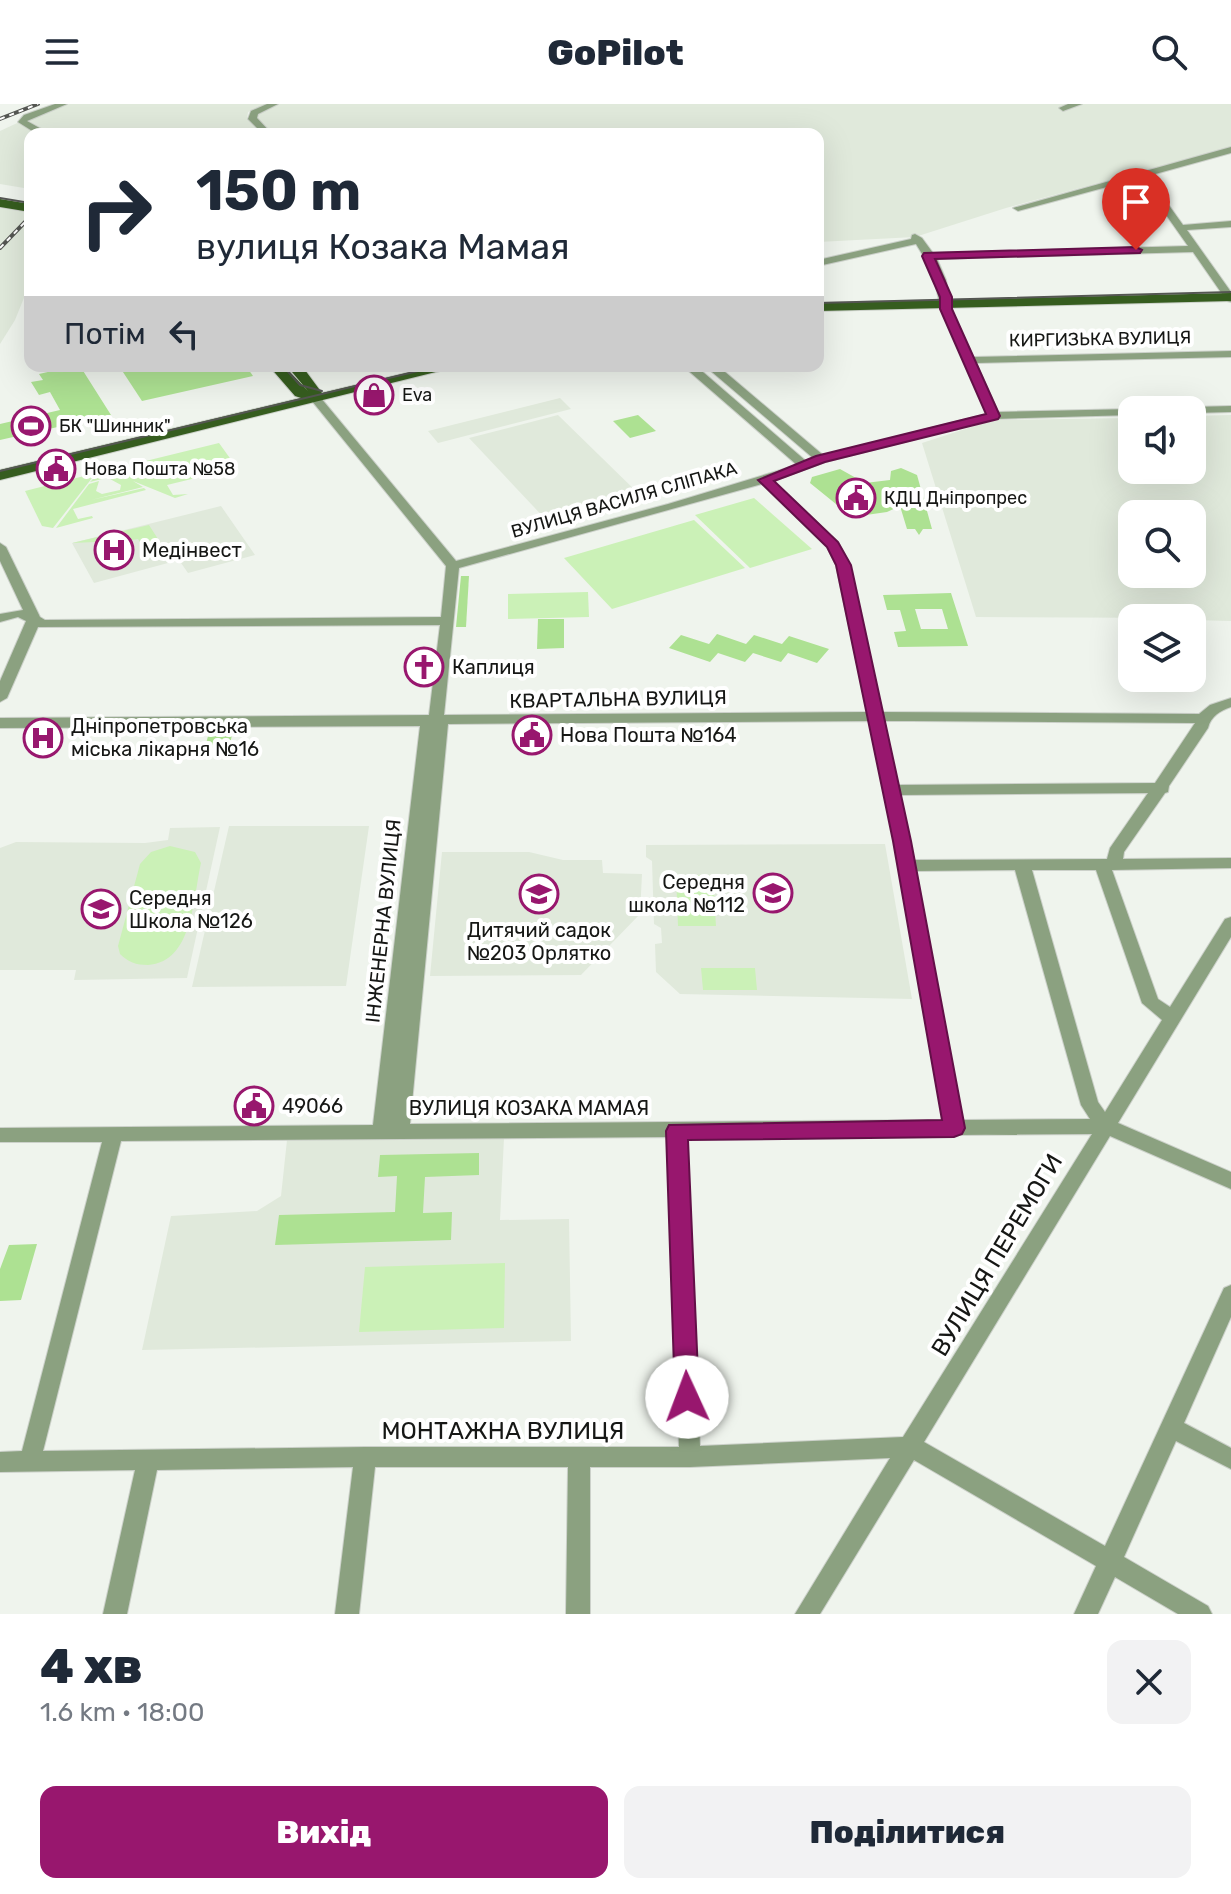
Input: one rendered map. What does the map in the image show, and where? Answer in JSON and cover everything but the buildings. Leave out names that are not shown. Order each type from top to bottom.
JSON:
[{"type":"main road","points":[[0,196],[24,203]]},
{"type":"main road","points":[[0,203],[24,205]]},
{"type":"main road","points":[[824,300],[1229,294]]},
{"type":"main road","points":[[824,307],[946,300]]},
{"type":"main road","points":[[283,372],[310,394]]},
{"type":"main road","points":[[297,372],[310,394]]},
{"type":"main road","points":[[0,475],[393,372]]},
{"type":"main road","points":[[310,394],[422,372]]},
{"type":"main road","points":[[0,465],[173,429]]},
{"type":"street","points":[[33,128],[22,122],[27,117],[63,104]]},
{"type":"street","points":[[262,128],[252,119],[254,113],[274,104]]},
{"type":"street","points":[[1063,108],[1078,104]]},
{"type":"street","points":[[1018,208],[1142,174],[1222,157],[1231,150]]},
{"type":"street","points":[[1142,174],[1229,294]]},
{"type":"street","points":[[1181,228],[1231,224]]},
{"type":"street","points":[[824,262],[917,239],[928,256],[994,416]]},
{"type":"street","points":[[928,256],[1195,249]]},
{"type":"street","name":"КИРГИЗЬКА ВУЛИЦЯ","points":[[970,360],[1231,354]]},
{"type":"street","points":[[696,372],[804,465]]},
{"type":"street","points":[[718,372],[821,459]]},
{"type":"street","points":[[310,394],[453,566]]},
{"type":"street","points":[[1206,410],[1231,409]]},
{"type":"street","name":"ВУЛИЦЯ ВАСИЛЯ СЛІПАКА","points":[[453,566],[765,480],[821,459],[994,416],[1118,412]]},
{"type":"street","points":[[765,480],[838,553],[846,577],[907,866],[954,1128]]},
{"type":"street","points":[[0,547],[34,619],[0,698]]},
{"type":"street","name":"ІНЖЕНЕРНА ВУЛИЦЯ","points":[[391,1129],[433,720],[453,566]]},
{"type":"street","points":[[0,618],[20,613],[43,624],[447,621]]},
{"type":"street","points":[[1108,863],[1163,788],[1201,728],[1203,719],[1215,708],[1231,702]]},
{"type":"street","name":"КВАРТАЛЬНА ВУЛИЦЯ","points":[[0,723],[875,717],[1203,719]]},
{"type":"street","points":[[891,790],[1163,788]]},
{"type":"street","points":[[1108,863],[1151,1003],[1174,1019]]},
{"type":"street","points":[[907,866],[1231,863]]},
{"type":"street","points":[[1022,865],[1090,1105],[1106,1126],[1231,1181]]},
{"type":"street","name":"ВУЛИЦЯ ПЕРЕМОГИ","points":[[807,1614],[1231,923]]},
{"type":"street","name":"ВУЛИЦЯ КОЗАКА МАМАЯ","points":[[0,1135],[391,1129],[677,1131],[1106,1126]]},
{"type":"street","points":[[677,1131],[690,1457]]},
{"type":"street","points":[[30,1461],[114,1133]]},
{"type":"street","points":[[1086,1614],[1228,1307]]},
{"type":"street","points":[[1171,1427],[1231,1459]]},
{"type":"street","points":[[912,1447],[1200,1614]]},
{"type":"street","name":"МОНТАЖНА ВУЛИЦЯ","points":[[0,1462],[365,1457],[579,1459],[912,1447]]},
{"type":"street","points":[[347,1614],[365,1457]]},
{"type":"street","points":[[578,1614],[579,1459]]},
{"type":"street","points":[[115,1614],[148,1461]]},
{"type":"shaded area","points":[[58,104],[266,104],[248,112],[247,119],[277,104],[1231,104],[1231,147],[1006,208],[915,237],[824,242],[824,128],[24,128],[24,188],[0,184],[0,131]]},
{"type":"shaded area","points":[[0,208],[24,212],[24,298],[0,344]]},
{"type":"shaded area","points":[[560,398],[571,409],[438,443],[428,431]]},
{"type":"shaded area","points":[[558,415],[642,497],[549,523],[469,438]]},
{"type":"shaded area","points":[[1231,415],[1231,621],[1206,620],[1206,604],[1118,604],[1118,618],[976,617],[922,443],[993,420],[1118,418],[1118,484],[1206,484],[1206,416]]},
{"type":"shaded area","points":[[221,506],[255,555],[188,573],[179,560],[94,583],[72,543]]},
{"type":"shaded area","points":[[229,826],[369,826],[346,986],[192,987]]},
{"type":"shaded area","name":"Середня Школа №126","points":[[220,827],[187,978],[74,980],[76,970],[0,970],[0,848],[16,842],[145,843],[168,840],[170,828]]},
{"type":"shaded area","name":"Середня школа №112","points":[[885,844],[912,999],[680,994],[656,972],[655,944],[662,943],[661,928],[654,924],[652,861],[646,857],[646,845]]},
{"type":"shaded area","name":"Дитячий садок №203 Орлятко","points":[[442,852],[529,852],[563,860],[602,860],[603,873],[642,874],[640,914],[581,975],[430,976]]},
{"type":"shaded area","points":[[504,1138],[500,1220],[569,1219],[571,1341],[142,1350],[171,1216],[257,1211],[281,1196],[287,1140]]},
{"type":"green space","points":[[219,443],[237,468],[167,485],[173,495],[188,494],[175,498],[133,481],[143,487],[91,500],[146,490],[73,509],[78,519],[93,518],[56,528],[89,484],[99,481],[96,491],[102,494],[120,490],[121,485],[110,479],[121,476],[109,470]]},
{"type":"green space","points":[[102,472],[118,475],[90,482]]},
{"type":"green space","points":[[96,473],[53,528],[42,526],[25,491]]},
{"type":"green space","points":[[754,498],[812,549],[750,568],[695,515]]},
{"type":"green space","points":[[694,520],[745,568],[612,609],[564,558]]},
{"type":"green space","points":[[149,525],[165,550],[161,554],[148,555],[138,539],[132,540],[128,534],[95,542],[72,543]]},
{"type":"green space","points":[[588,592],[589,617],[508,619],[508,594]]},
{"type":"green space","points":[[170,846],[195,852],[201,863],[193,910],[182,941],[174,953],[163,961],[136,964],[120,954],[118,946],[140,864],[151,852]]},
{"type":"green space","points":[[676,875],[713,875],[716,926],[678,926]]},
{"type":"green space","points":[[701,968],[755,968],[757,990],[703,990]]},
{"type":"green space","points":[[505,1263],[504,1328],[359,1332],[365,1267]]},
{"type":"tram line","points":[[0,198],[24,202]]},
{"type":"tram line","points":[[824,303],[1231,292]]},
{"type":"tram line","points":[[288,372],[300,385],[322,391]]},
{"type":"tram line","points":[[0,471],[414,372]]},
{"type":"railway","points":[[0,119],[38,104]]},
{"type":"railway","points":[[0,248],[24,223]]},
{"type":"place","name":"Eva","points":[[374,395]]},
{"type":"place","name":"БК \"Шинник\"","points":[[31,426]]},
{"type":"place","name":"Нова Пошта №58","points":[[56,469]]},
{"type":"place","name":"КДЦ Дніпропрес","points":[[856,498]]},
{"type":"place","name":"Медінвест","points":[[114,550]]},
{"type":"place","name":"Каплиця","points":[[424,667]]},
{"type":"place","name":"Нова Пошта №164","points":[[532,735]]},
{"type":"place","name":"Дніпропетровська міська лікарня №16","points":[[43,738]]},
{"type":"place","name":"Середня школа №112","points":[[773,893]]},
{"type":"place","name":"Дитячий садок №203 Орлятко","points":[[539,894]]},
{"type":"place","name":"Середня Школа №126","points":[[101,909]]},
{"type":"place","name":"49066","points":[[254,1106]]},
{"type":"route","points":[[687,1397],[677,1131],[954,1128],[902,841],[843,565],[833,545],[765,480],[821,459],[994,416],[946,309],[946,297],[928,256],[1136,250]]}]
